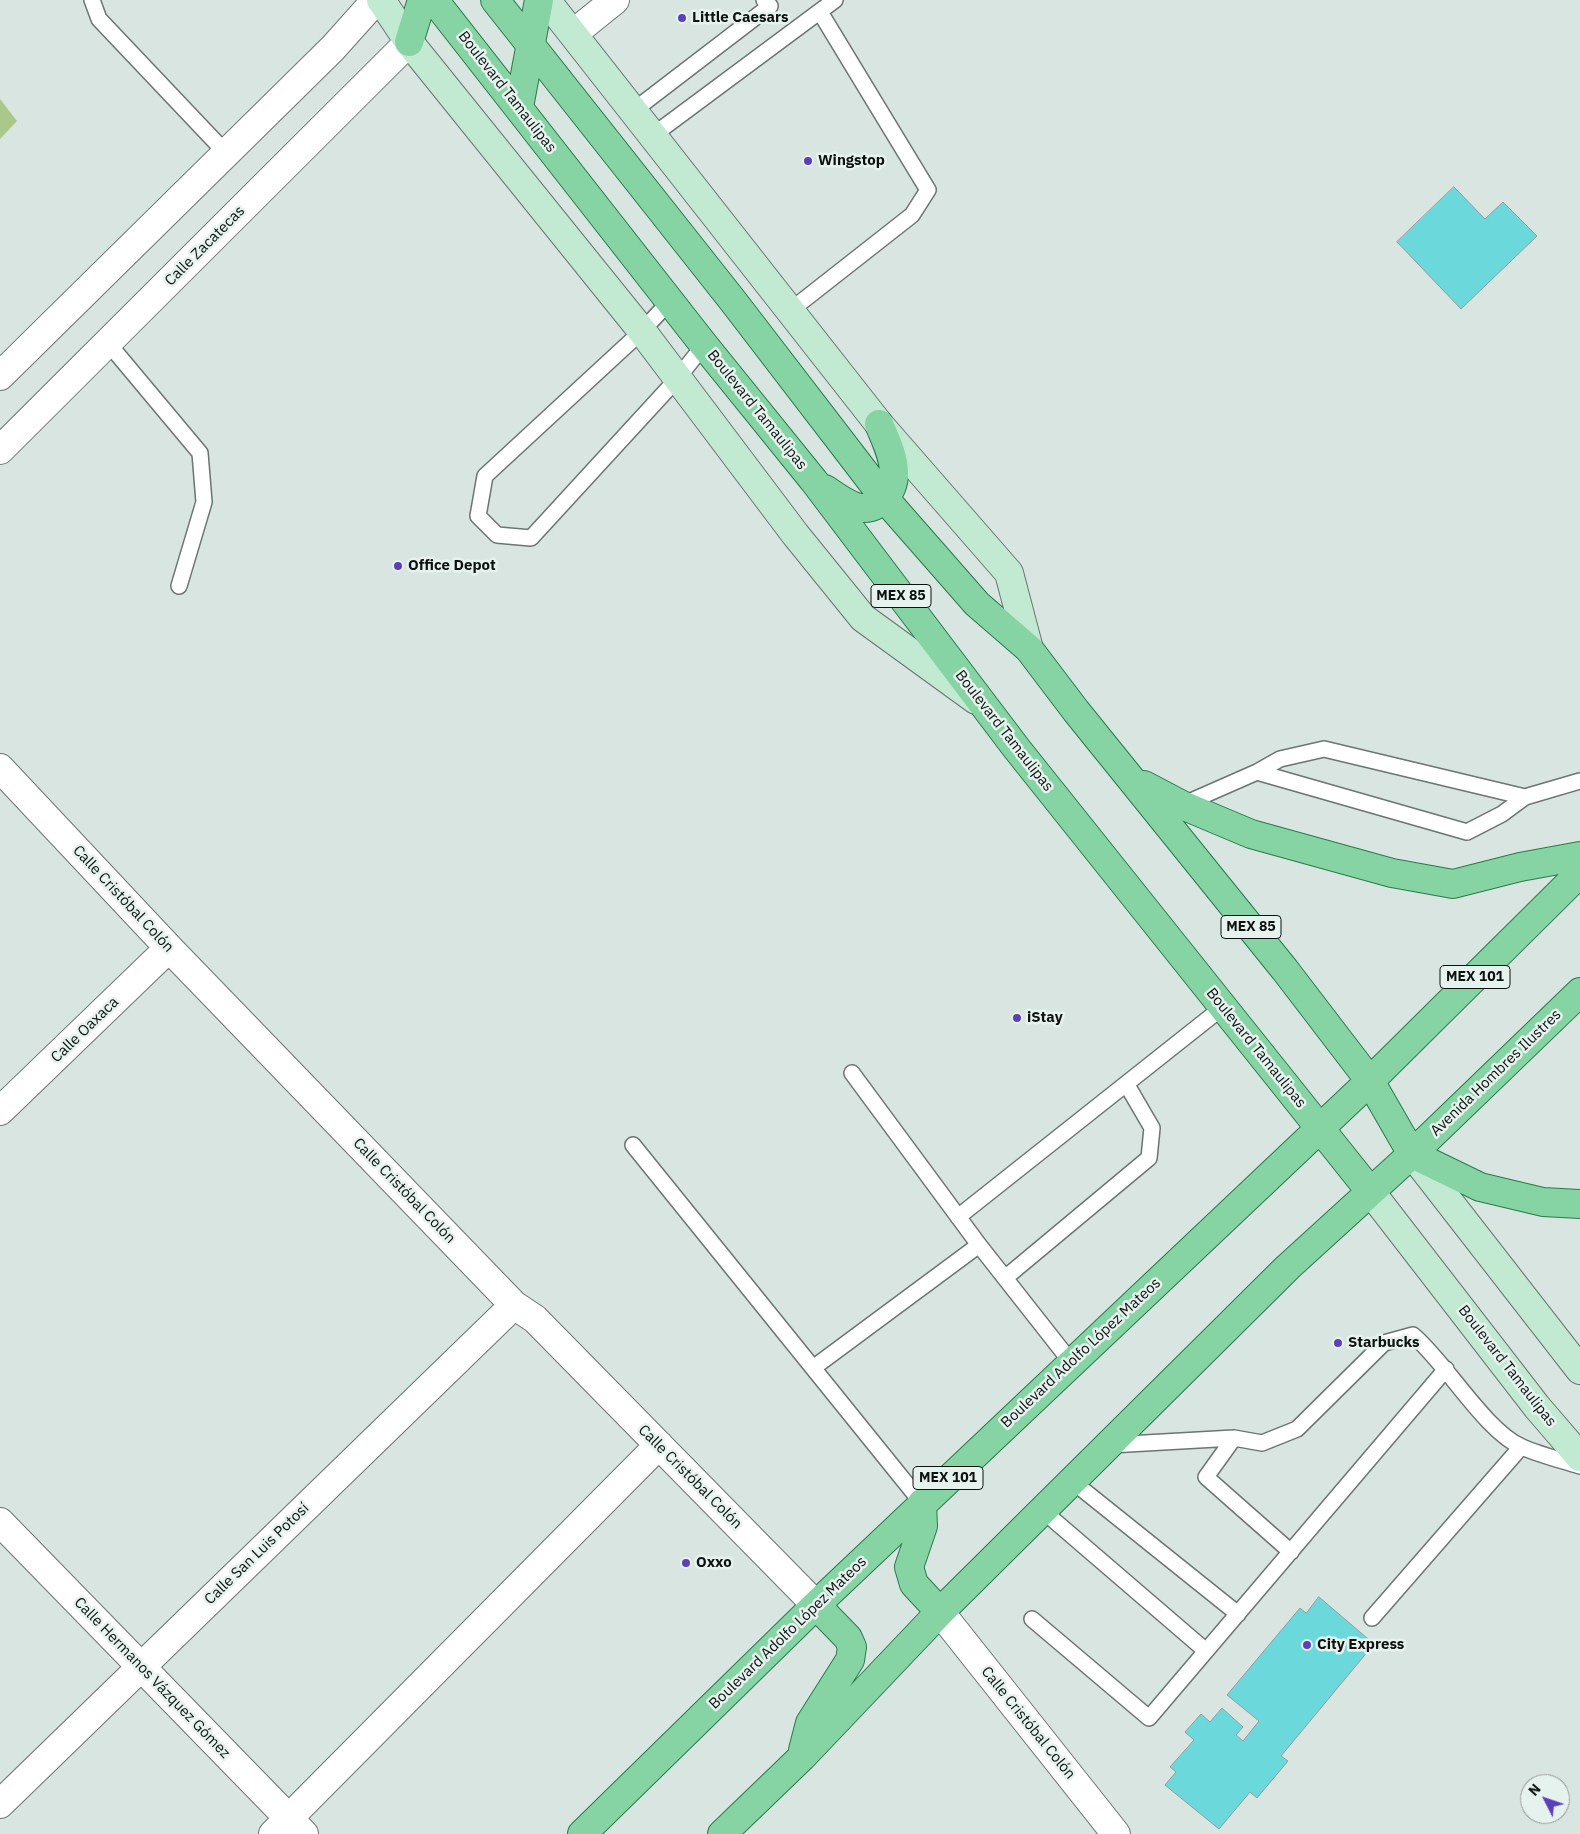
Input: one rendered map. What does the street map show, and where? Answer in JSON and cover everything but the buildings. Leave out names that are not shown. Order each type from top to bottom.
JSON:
[{"type":"main road","points":[[410,42],[422,0]]},
{"type":"main road","name":"Boulevard Tamaulipas","points":[[434,0],[704,345],[814,481],[983,705],[1370,1191]]},
{"type":"main road","name":"MEX 85","points":[[495,0],[529,46],[733,301],[885,499],[977,604],[1029,648],[1076,711],[1133,779],[1285,970],[1370,1081],[1412,1154]]},
{"type":"main road","points":[[519,107],[529,46],[540,0]]},
{"type":"main road","points":[[814,481],[844,502],[858,507],[870,508],[885,499],[894,473],[891,456],[879,424]]},
{"type":"main road","points":[[1133,779],[1182,805],[1251,834],[1317,854],[1392,873],[1453,884],[1520,867],[1580,856]]},
{"type":"main road","name":"Boulevard Adolfo López Mateos","points":[[582,1834],[922,1503],[1370,1081],[1580,873]]},
{"type":"main road","name":"Avenida Hombres Ilustres","points":[[1412,1154],[1580,992]]},
{"type":"main road","points":[[722,1834],[802,1757],[940,1612],[1288,1267],[1412,1154],[1480,1187],[1544,1202],[1580,1204]]},
{"type":"main road","points":[[922,1503],[923,1526],[909,1567],[914,1584],[940,1612]]},
{"type":"main road","points":[[802,1757],[805,1734],[850,1660],[852,1647],[848,1638],[816,1605]]},
{"type":"street","points":[[0,376],[333,48],[376,0]]},
{"type":"street","points":[[381,0],[410,42],[642,331],[677,379],[863,618],[983,705]]},
{"type":"street","points":[[546,0],[574,33],[652,136],[879,424],[1009,573],[1029,648]]},
{"type":"street","points":[[574,33],[616,0]]},
{"type":"street","name":"Calle Zacatecas","points":[[0,450],[410,42]]},
{"type":"street","name":"Calle Cristóbal Colón","points":[[2,775],[514,1305],[534,1319],[816,1605]]},
{"type":"street","name":"Calle Oaxaca","points":[[0,1111],[169,948]]},
{"type":"street","points":[[1412,1154],[1580,1370]]},
{"type":"street","name":"Boulevard Tamaulipas","points":[[1370,1191],[1537,1407],[1580,1457]]},
{"type":"street","name":"Calle San Luis Potosí","points":[[0,1804],[514,1305]]},
{"type":"street","points":[[289,1829],[658,1444]]},
{"type":"street","name":"Calle Hermanos Vázquez Gómez","points":[[0,1522],[141,1667],[289,1829]]},
{"type":"street","name":"Calle Cristóbal Colón","points":[[940,1612],[1116,1834]]},
{"type":"lane","points":[[92,0],[98,19],[226,154]]},
{"type":"lane","points":[[633,111],[770,6],[764,0]]},
{"type":"lane","points":[[652,136],[835,0]]},
{"type":"lane","points":[[791,310],[912,215],[928,190],[820,12]]},
{"type":"lane","points":[[670,301],[642,331],[485,476],[478,516],[497,535],[531,538],[677,379],[704,345]]},
{"type":"lane","points":[[108,342],[200,453],[204,502],[179,586]]},
{"type":"lane","points":[[1182,805],[1257,772],[1280,759],[1324,749],[1525,797]]},
{"type":"lane","points":[[1257,772],[1467,832],[1502,814],[1525,797],[1580,781]]},
{"type":"lane","points":[[958,1217],[1127,1085],[1223,1007]]},
{"type":"lane","points":[[852,1073],[958,1217],[1071,1362]]},
{"type":"lane","points":[[1005,1278],[1148,1158],[1152,1128],[1127,1085]]},
{"type":"lane","points":[[633,1145],[922,1503]]},
{"type":"lane","points":[[813,1368],[979,1244]]},
{"type":"lane","points":[[1109,1445],[1234,1438],[1262,1443],[1297,1429],[1384,1343],[1413,1335],[1429,1348],[1496,1430],[1520,1447],[1580,1466]]},
{"type":"lane","points":[[1032,1619],[1149,1718],[1446,1369]]},
{"type":"lane","points":[[1234,1438],[1206,1477],[1290,1552]]},
{"type":"lane","points":[[1372,1618],[1520,1447]]},
{"type":"lane","points":[[1072,1481],[1238,1614]]},
{"type":"lane","points":[[1042,1510],[1206,1651]]},
{"type":"green space","points":[[0,99],[17,121],[0,139]]},
{"type":"place","name":"Little Caesars","points":[[682,18]]},
{"type":"place","name":"Wingstop","points":[[808,161]]},
{"type":"place","name":"Office Depot","points":[[398,566]]},
{"type":"place","name":"iStay","points":[[1017,1018]]},
{"type":"place","name":"Starbucks","points":[[1338,1343]]},
{"type":"place","name":"Oxxo","points":[[686,1563]]},
{"type":"place","name":"City Express","points":[[1307,1645]]}]
